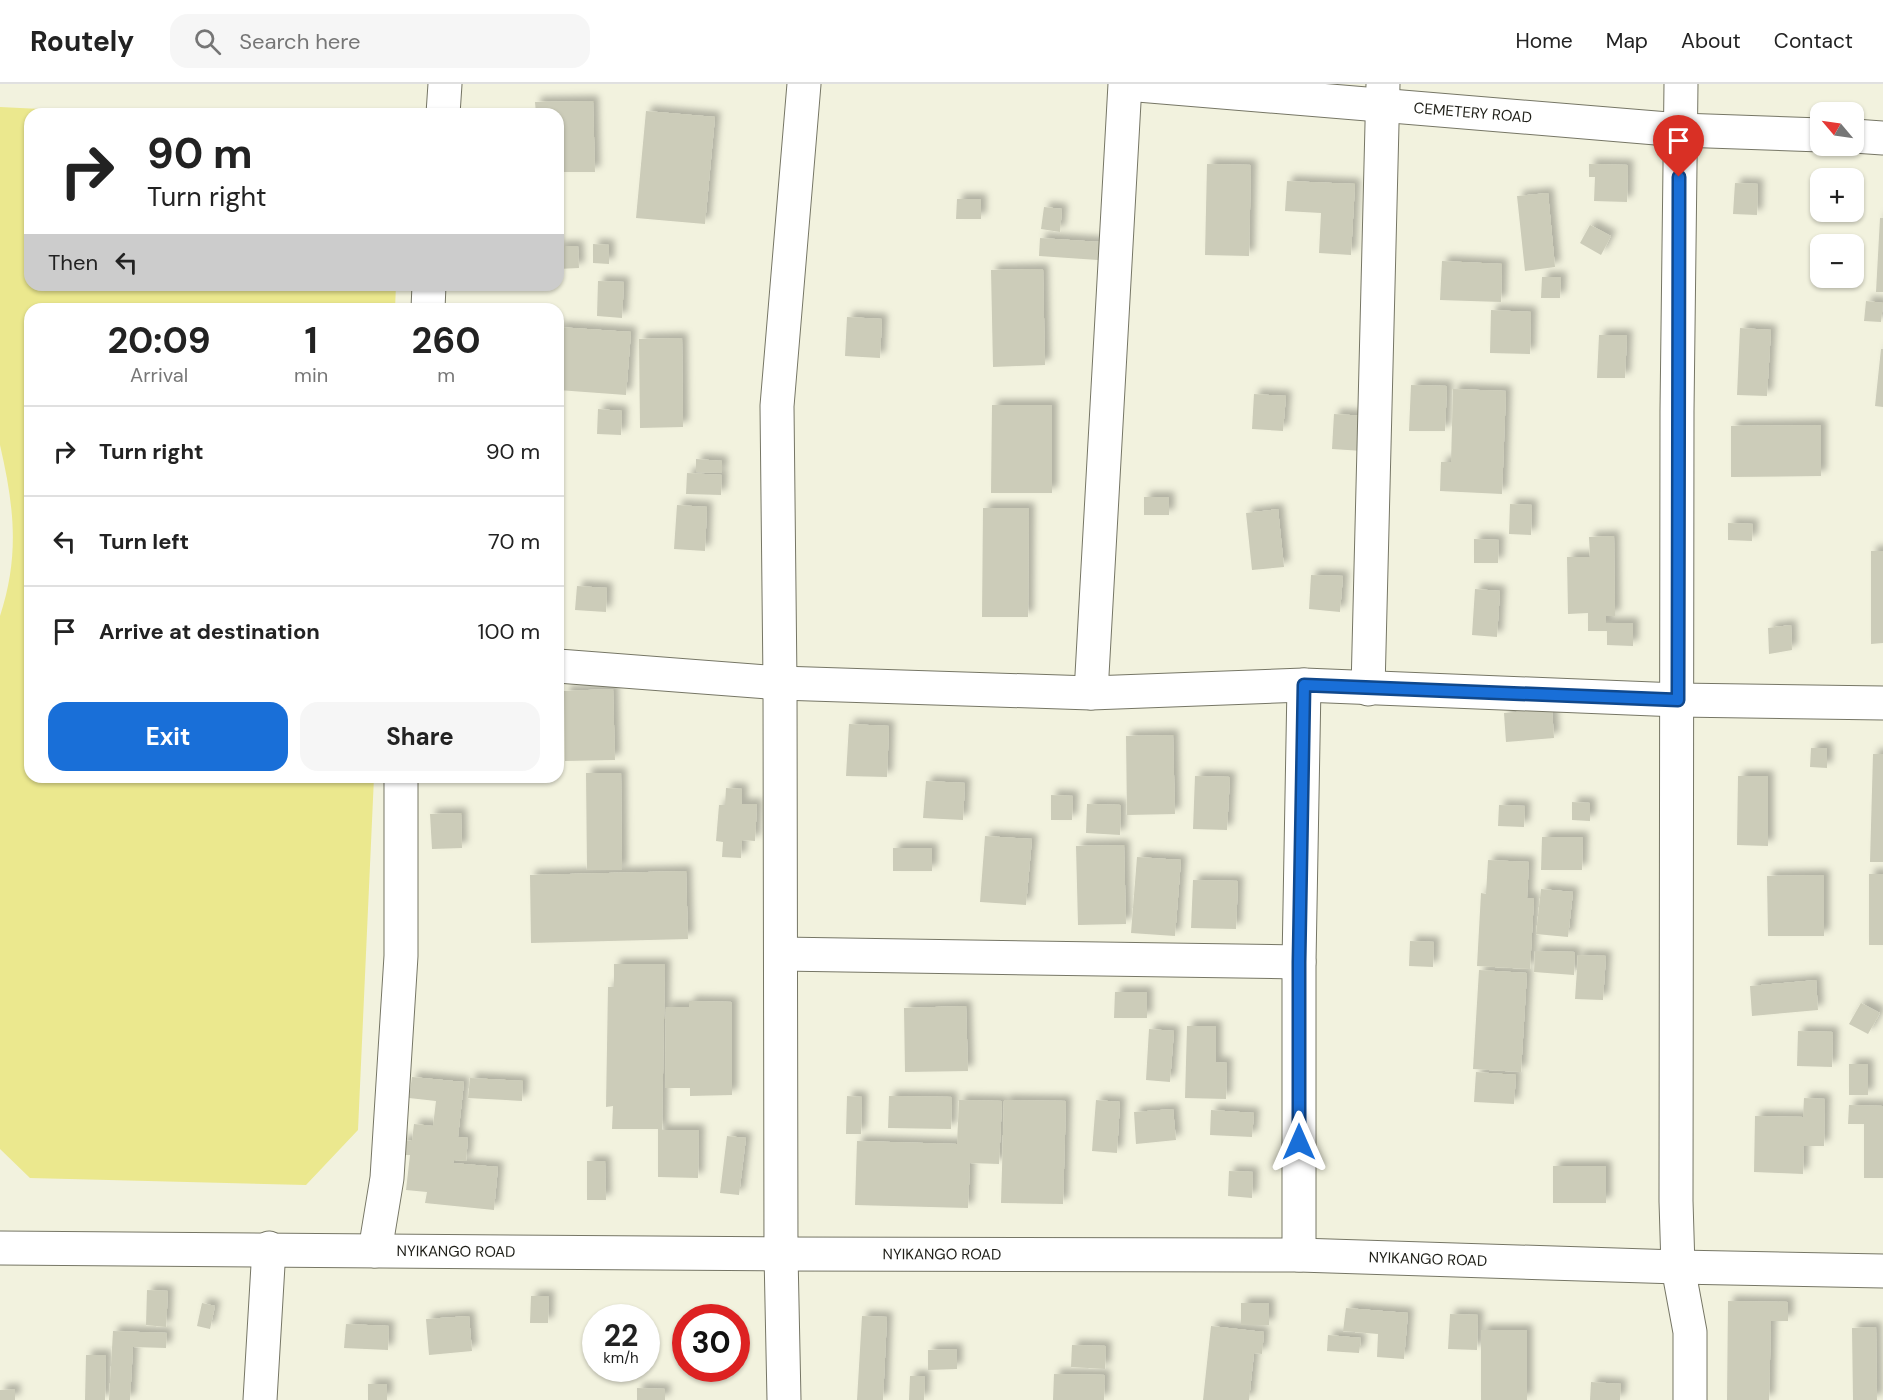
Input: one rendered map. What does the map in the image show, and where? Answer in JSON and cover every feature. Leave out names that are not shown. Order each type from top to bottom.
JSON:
[{"type":"street","points":[[443,108],[445,84]]},
{"type":"street","points":[[784,1400],[781,1254],[777,406],[804,84]]},
{"type":"street","points":[[1091,693],[1126,84]]},
{"type":"street","name":"CEMETERY ROAD","points":[[1126,84],[1383,94],[1680,130],[1810,135]]},
{"type":"street","points":[[1681,84],[1677,411],[1676,1201],[1678,1267],[1690,1332],[1690,1400]]},
{"type":"street","points":[[1368,689],[1383,94]]},
{"type":"street","points":[[1864,137],[1883,138]]},
{"type":"street","points":[[564,666],[780,683],[1091,693],[1304,685],[1678,700],[1883,703]]},
{"type":"street","points":[[1299,1255],[1299,962],[1304,685]]},
{"type":"street","points":[[375,1251],[387,1178],[401,956],[401,783]]},
{"type":"street","points":[[781,954],[1299,962]]},
{"type":"street","name":"NYIKANGO ROAD","points":[[0,1248],[1299,1255],[1883,1271]]},
{"type":"street","points":[[260,1400],[269,1248]]},
{"type":"shaded area","points":[[0,107],[24,108],[24,291],[396,291],[395,303],[24,303],[24,783],[374,783],[358,1130],[306,1185],[30,1178],[0,1149],[0,616],[10,572],[13,530],[9,489],[0,445]]},
{"type":"building","points":[[593,101],[595,172],[564,172],[564,108],[536,108],[535,102]]},
{"type":"building","points":[[646,111],[715,117],[705,224],[636,218]]},
{"type":"building","points":[[1207,164],[1251,165],[1249,256],[1205,255]]},
{"type":"building","points":[[1589,164],[1628,165],[1627,202],[1594,201],[1595,177],[1589,177]]},
{"type":"building","points":[[1287,181],[1355,184],[1351,255],[1319,253],[1321,213],[1285,211]]},
{"type":"building","points":[[1735,183],[1758,184],[1757,215],[1733,214]]},
{"type":"building","points":[[1548,193],[1555,267],[1525,271],[1517,196]]},
{"type":"building","points":[[957,199],[981,199],[981,219],[956,219]]},
{"type":"building","points":[[1044,207],[1062,209],[1060,232],[1041,229]]},
{"type":"building","points":[[1880,218],[1883,218],[1883,292],[1876,292]]},
{"type":"building","points":[[1590,225],[1611,236],[1601,255],[1580,243]]},
{"type":"building","points":[[1040,238],[1100,242],[1098,260],[1039,256]]},
{"type":"building","points":[[593,244],[609,245],[609,264],[593,263]]},
{"type":"building","points":[[564,246],[578,246],[579,268],[564,269]]},
{"type":"building","points":[[1442,261],[1502,264],[1501,302],[1440,300]]},
{"type":"building","points":[[1043,269],[1045,365],[993,367],[991,270]]},
{"type":"building","points":[[1542,277],[1561,277],[1560,298],[1541,298]]},
{"type":"building","points":[[598,281],[624,282],[622,318],[597,316]]},
{"type":"building","points":[[1866,301],[1883,303],[1881,322],[1864,321]]},
{"type":"building","points":[[1491,310],[1531,312],[1530,354],[1490,353]]},
{"type":"building","points":[[847,317],[882,319],[880,358],[845,356]]},
{"type":"building","points":[[564,327],[631,332],[626,395],[564,390]]},
{"type":"building","points":[[1740,328],[1771,330],[1767,396],[1737,395]]},
{"type":"building","points":[[1599,335],[1627,335],[1625,378],[1597,378]]},
{"type":"building","points":[[682,338],[683,427],[640,428],[639,339]]},
{"type":"building","points":[[1881,349],[1883,349],[1883,407],[1875,406]]},
{"type":"building","points":[[1411,385],[1447,386],[1445,431],[1409,431]]},
{"type":"building","points":[[1453,389],[1506,391],[1502,494],[1440,491],[1441,462],[1451,462]]},
{"type":"building","points":[[1254,394],[1286,396],[1283,431],[1252,429]]},
{"type":"building","points":[[992,405],[1052,405],[1052,493],[991,493]]},
{"type":"building","points":[[598,409],[622,411],[621,435],[597,434]]},
{"type":"building","points":[[1334,414],[1366,416],[1363,451],[1332,449]]},
{"type":"building","points":[[1821,425],[1821,476],[1731,477],[1731,426]]},
{"type":"building","points":[[696,459],[722,461],[722,473],[696,472]]},
{"type":"building","points":[[687,473],[722,475],[721,495],[686,494]]},
{"type":"building","points":[[1144,497],[1169,497],[1169,515],[1144,515]]},
{"type":"building","points":[[1510,504],[1532,505],[1531,535],[1509,534]]},
{"type":"building","points":[[677,505],[707,507],[705,551],[674,549]]},
{"type":"building","points":[[983,508],[1029,508],[1028,617],[982,617]]},
{"type":"building","points":[[1278,509],[1284,567],[1252,570],[1246,513]]},
{"type":"building","points":[[1728,523],[1753,524],[1752,541],[1728,540]]},
{"type":"building","points":[[1614,536],[1615,616],[1606,616],[1606,623],[1633,623],[1633,646],[1607,645],[1607,631],[1588,631],[1588,613],[1568,614],[1567,557],[1590,557],[1589,537]]},
{"type":"building","points":[[1474,539],[1499,540],[1498,563],[1474,563]]},
{"type":"building","points":[[1871,551],[1883,551],[1883,643],[1871,644]]},
{"type":"building","points":[[1311,575],[1343,576],[1340,612],[1309,609]]},
{"type":"building","points":[[577,586],[607,588],[606,612],[575,610]]},
{"type":"building","points":[[1475,589],[1500,591],[1497,637],[1472,635]]},
{"type":"building","points":[[1791,625],[1792,650],[1769,654],[1768,628]]},
{"type":"building","points":[[613,689],[615,760],[565,761],[564,691]]},
{"type":"building","points":[[1552,709],[1554,738],[1506,742],[1504,713]]},
{"type":"building","points":[[849,724],[889,726],[887,777],[846,776]]},
{"type":"building","points":[[1173,735],[1175,814],[1127,815],[1126,736]]},
{"type":"building","points":[[1811,748],[1827,748],[1827,768],[1810,767]]},
{"type":"building","points":[[1873,754],[1883,754],[1883,862],[1870,862]]},
{"type":"building","points":[[586,773],[621,773],[622,870],[587,870]]},
{"type":"building","points":[[1195,776],[1230,777],[1227,830],[1193,829]]},
{"type":"building","points":[[1738,776],[1768,776],[1768,846],[1737,845]]},
{"type":"building","points":[[926,781],[965,783],[963,820],[923,818]]},
{"type":"building","points":[[726,788],[742,789],[742,804],[757,804],[755,841],[742,840],[741,858],[722,857],[723,842],[716,841],[719,805],[725,805]]},
{"type":"building","points":[[1051,795],[1073,796],[1072,820],[1051,820]]},
{"type":"building","points":[[1572,802],[1590,803],[1590,821],[1572,820]]},
{"type":"building","points":[[1087,804],[1121,805],[1120,835],[1086,833]]},
{"type":"building","points":[[1499,805],[1525,806],[1524,827],[1498,826]]},
{"type":"building","points":[[461,813],[462,848],[432,849],[430,814]]},
{"type":"building","points":[[985,836],[1032,839],[1026,905],[980,902]]},
{"type":"building","points":[[1542,837],[1583,837],[1582,870],[1541,870]]},
{"type":"building","points":[[1124,845],[1126,924],[1078,925],[1076,846]]},
{"type":"building","points":[[893,848],[932,848],[932,871],[893,871]]},
{"type":"building","points":[[1137,857],[1181,860],[1175,936],[1131,933]]},
{"type":"building","points":[[1488,860],[1529,862],[1527,898],[1534,898],[1530,969],[1477,966],[1481,893],[1486,894]]},
{"type":"building","points":[[686,871],[688,939],[531,943],[530,875]]},
{"type":"building","points":[[1869,874],[1883,874],[1883,945],[1869,945]]},
{"type":"building","points":[[1824,875],[1824,936],[1768,936],[1767,876]]},
{"type":"building","points":[[1193,880],[1238,881],[1236,929],[1191,928]]},
{"type":"building","points":[[1541,889],[1573,892],[1568,937],[1536,934]]},
{"type":"building","points":[[1410,941],[1434,942],[1433,967],[1409,966]]},
{"type":"building","points":[[1535,951],[1575,952],[1574,975],[1534,972]]},
{"type":"building","points":[[1578,955],[1606,956],[1603,1000],[1575,999]]},
{"type":"building","points":[[614,964],[665,964],[662,1130],[699,1130],[698,1178],[658,1177],[658,1129],[612,1129],[613,1106],[606,1107],[608,987],[614,987]]},
{"type":"building","points":[[1479,970],[1527,973],[1521,1072],[1473,1069]]},
{"type":"building","points":[[1816,980],[1818,1010],[1752,1016],[1750,986]]},
{"type":"building","points":[[1115,992],[1147,992],[1147,1018],[1114,1018]]},
{"type":"building","points":[[689,1001],[732,1002],[732,1095],[690,1096],[690,1088],[665,1088],[666,1007],[689,1007]]},
{"type":"building","points":[[1861,1003],[1880,1013],[1868,1034],[1849,1024]]},
{"type":"building","points":[[966,1006],[968,1071],[905,1072],[904,1008]]},
{"type":"building","points":[[1187,1026],[1216,1026],[1216,1062],[1227,1063],[1226,1099],[1185,1098]]},
{"type":"building","points":[[1149,1029],[1174,1031],[1170,1082],[1146,1080]]},
{"type":"building","points":[[1798,1031],[1833,1032],[1832,1067],[1797,1066]]},
{"type":"building","points":[[1849,1064],[1868,1064],[1868,1095],[1849,1095]]},
{"type":"building","points":[[1476,1072],[1516,1075],[1514,1104],[1474,1102]]},
{"type":"building","points":[[412,1077],[464,1082],[458,1137],[468,1138],[466,1161],[454,1160],[453,1163],[498,1167],[494,1210],[425,1203],[427,1192],[406,1190],[410,1155],[401,1155],[402,1140],[412,1141],[414,1124],[433,1126],[436,1101],[409,1098]]},
{"type":"building","points":[[470,1078],[523,1081],[522,1101],[468,1098]]},
{"type":"building","points":[[847,1096],[862,1097],[861,1134],[846,1134]]},
{"type":"building","points":[[889,1096],[952,1097],[951,1129],[888,1128]]},
{"type":"building","points":[[1804,1098],[1825,1099],[1824,1146],[1804,1146],[1803,1174],[1754,1172],[1755,1116],[1803,1117]]},
{"type":"building","points":[[959,1100],[1002,1101],[999,1164],[970,1163],[968,1208],[855,1205],[857,1141],[957,1144]]},
{"type":"building","points":[[1004,1100],[1066,1101],[1063,1204],[1001,1203]]},
{"type":"building","points":[[1096,1100],[1120,1102],[1117,1153],[1092,1151]]},
{"type":"building","points":[[1849,1105],[1883,1106],[1883,1178],[1864,1178],[1864,1124],[1848,1124]]},
{"type":"building","points":[[1173,1109],[1176,1140],[1136,1144],[1134,1112]]},
{"type":"building","points":[[1211,1110],[1254,1113],[1252,1137],[1210,1135]]},
{"type":"building","points":[[727,1136],[746,1138],[739,1195],[720,1193]]},
{"type":"building","points":[[587,1161],[605,1161],[606,1200],[587,1200]]},
{"type":"building","points":[[1553,1166],[1606,1166],[1606,1203],[1553,1203]]},
{"type":"building","points":[[1229,1171],[1253,1172],[1252,1198],[1228,1196]]},
{"type":"building","points":[[147,1290],[168,1291],[166,1327],[146,1325]]},
{"type":"building","points":[[531,1296],[549,1296],[548,1323],[530,1323]]},
{"type":"building","points":[[1728,1301],[1788,1302],[1788,1321],[1771,1321],[1769,1400],[1727,1400]]},
{"type":"building","points":[[202,1303],[215,1306],[210,1329],[197,1326]]},
{"type":"building","points":[[1241,1303],[1269,1303],[1269,1325],[1241,1325]]},
{"type":"building","points":[[1346,1308],[1408,1313],[1404,1359],[1377,1357],[1378,1334],[1343,1331]]},
{"type":"building","points":[[1450,1314],[1478,1315],[1477,1350],[1448,1349]]},
{"type":"building","points":[[469,1316],[472,1351],[429,1355],[426,1319]]},
{"type":"building","points":[[862,1316],[887,1317],[883,1400],[857,1400]]},
{"type":"building","points":[[346,1324],[389,1326],[388,1350],[344,1348]]},
{"type":"building","points":[[1211,1326],[1264,1332],[1262,1354],[1254,1353],[1249,1400],[1203,1400]]},
{"type":"building","points":[[1876,1327],[1877,1400],[1853,1400],[1852,1328]]},
{"type":"building","points":[[1481,1330],[1527,1330],[1527,1400],[1481,1400]]},
{"type":"building","points":[[113,1331],[167,1333],[166,1348],[133,1347],[130,1400],[109,1400]]},
{"type":"building","points":[[1328,1335],[1361,1338],[1359,1353],[1327,1351]]},
{"type":"building","points":[[1072,1345],[1106,1346],[1105,1369],[1071,1367]]},
{"type":"building","points":[[957,1349],[957,1369],[928,1370],[928,1350]]},
{"type":"building","points":[[86,1355],[106,1355],[105,1400],[85,1400]]},
{"type":"building","points":[[1054,1374],[1105,1375],[1104,1400],[1053,1400]]},
{"type":"building","points":[[910,1376],[925,1376],[924,1400],[909,1400]]},
{"type":"building","points":[[1591,1382],[1621,1384],[1620,1400],[1590,1400]]},
{"type":"building","points":[[368,1384],[387,1384],[387,1400],[368,1400]]},
{"type":"building","points":[[637,1388],[665,1389],[665,1400],[637,1400]]},
{"type":"building","points":[[15,1389],[15,1400],[0,1400],[0,1390]]},
{"type":"route","points":[[1299,1142],[1299,962],[1304,685],[1678,700],[1679,177]]}]
